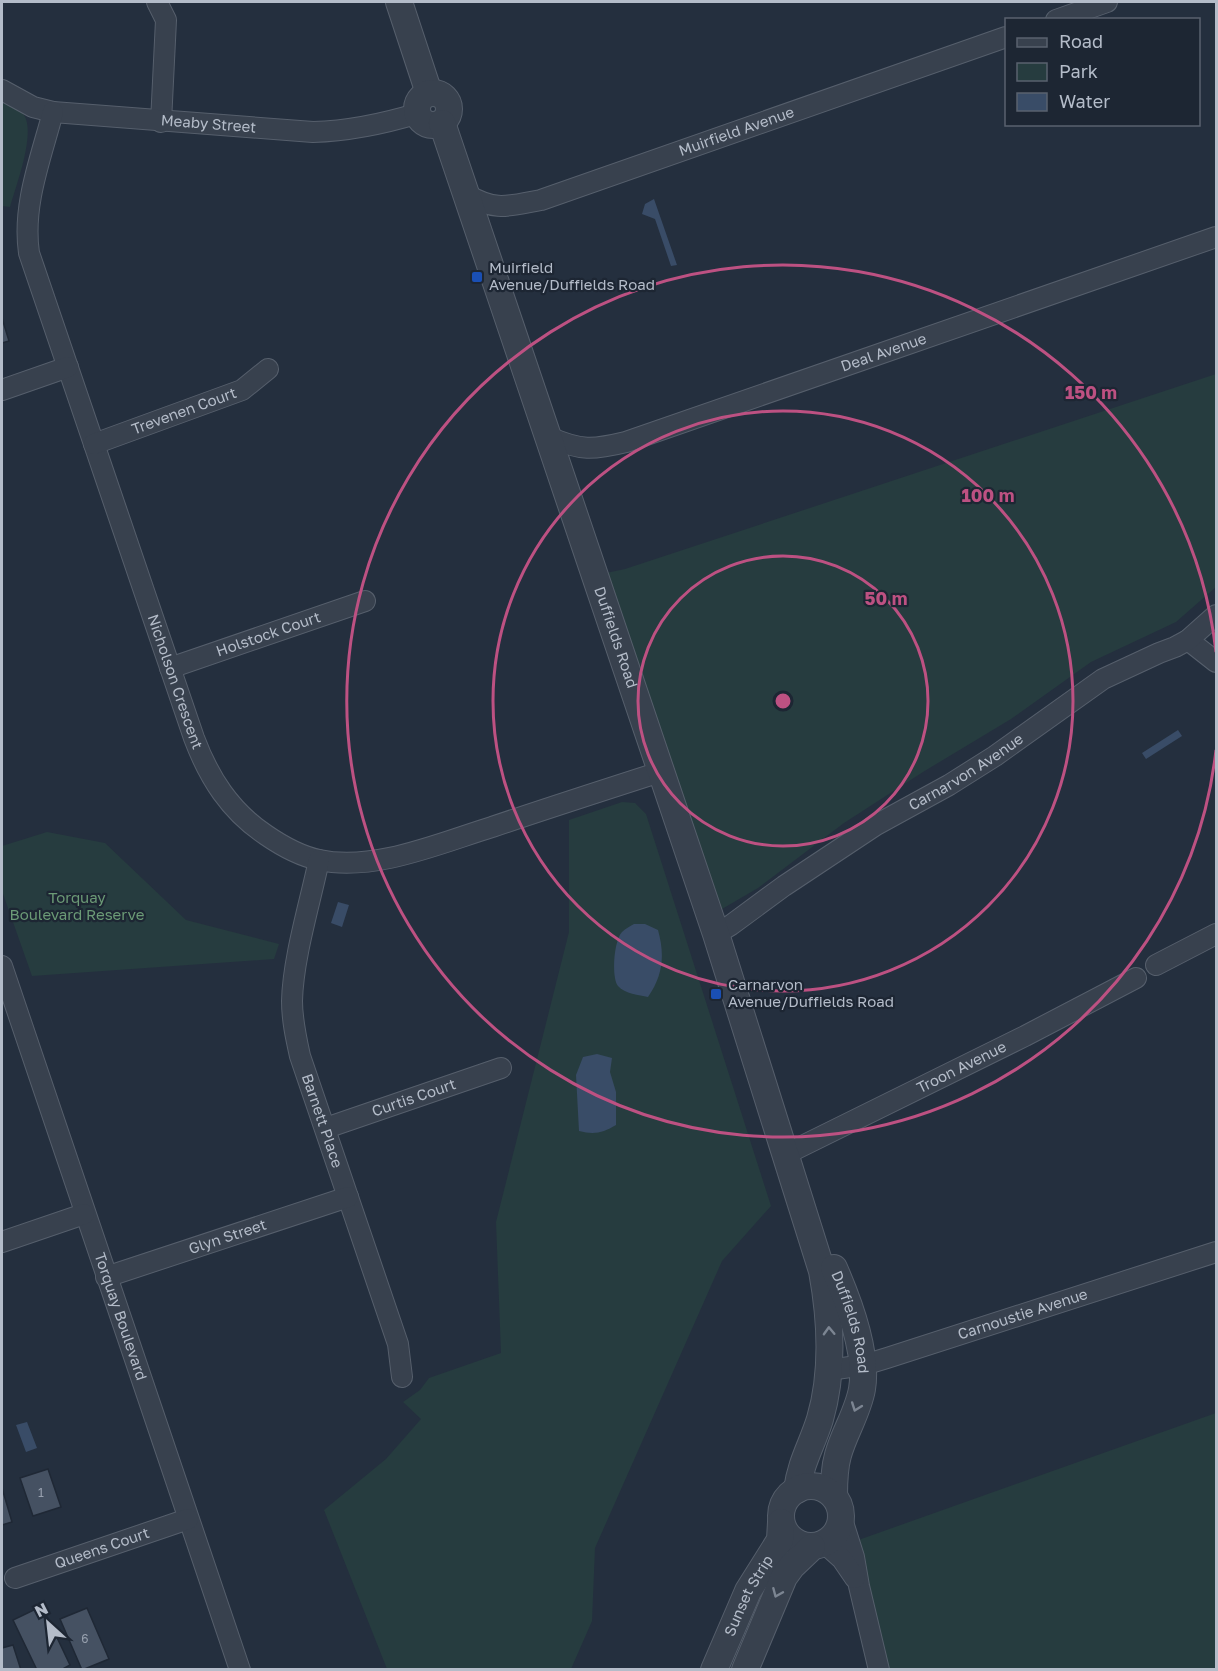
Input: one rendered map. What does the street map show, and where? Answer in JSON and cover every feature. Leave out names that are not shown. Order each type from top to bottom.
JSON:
[{"type":"street","points":[[158,2],[166,20],[161,122]]},
{"type":"street","name":"Duffields Road","points":[[399,2],[430,110],[466,194],[716,934],[822,1271],[830,1326],[829,1370],[820,1420],[800,1469],[797,1490]]},
{"type":"street","points":[[1062,18],[1107,2]]},
{"type":"street","name":"Muirfield Avenue","points":[[466,194],[482,204],[495,206],[541,200],[1005,37]]},
{"type":"street","name":"Meaby Street","points":[[2,90],[33,107],[53,112],[314,132],[344,131],[374,126],[430,110]]},
{"type":"street","name":"Nicholson Crescent","points":[[53,112],[31,195],[27,234],[32,262],[202,760],[216,786],[233,808],[253,826],[296,852],[319,860],[365,861],[414,852],[660,772]]},
{"type":"street","name":"Deal Avenue","points":[[549,437],[569,446],[585,449],[626,442],[1216,237]]},
{"type":"street","points":[[2,390],[68,367]]},
{"type":"street","name":"Trevenen Court","points":[[94,444],[242,390],[268,369]]},
{"type":"street","name":"Holstock Court","points":[[170,668],[365,601]]},
{"type":"street","name":"Carnarvon Avenue","points":[[716,934],[876,825],[950,785],[1103,679],[1188,640],[1216,615]]},
{"type":"street","points":[[1188,640],[1216,662]]},
{"type":"street","name":"Barnett Place","points":[[319,860],[294,977],[293,1025],[300,1056],[398,1344],[402,1377]]},
{"type":"street","points":[[1156,965],[1216,934]]},
{"type":"street","name":"Torquay Boulevard","points":[[2,966],[10,1018],[84,1214],[240,1670]]},
{"type":"street","name":"Troon Avenue","points":[[784,1155],[1025,1036],[1136,978]]},
{"type":"street","name":"Curtis Court","points":[[326,1128],[501,1068]]},
{"type":"street","name":"Duffields Road","points":[[784,1155],[839,1281],[864,1365],[862,1390],[833,1474],[838,1506]]},
{"type":"street","name":"Glyn Street","points":[[106,1277],[348,1197]]},
{"type":"street","points":[[2,1242],[84,1214]]},
{"type":"street","name":"Carnoustie Avenue","points":[[829,1370],[864,1365],[1216,1252]]},
{"type":"street","points":[[797,1490],[813,1486],[828,1492],[838,1506],[854,1557],[879,1670]]},
{"type":"street","name":"Sunset Strip","points":[[714,1670],[748,1591],[780,1540],[785,1503],[797,1490]]},
{"type":"street","name":"Sunset Strip","points":[[745,1670],[784,1577],[792,1566],[817,1545],[831,1539],[836,1532],[838,1506]]},
{"type":"street","name":"Queens Court","points":[[15,1578],[188,1519]]},
{"type":"street","points":[[781,1522],[790,1537],[804,1546],[817,1545],[842,1559],[859,1586]]},
{"type":"green space","points":[[2,99],[24,115],[28,134],[24,160],[10,207],[2,206]]},
{"type":"green space","points":[[1216,374],[1216,587],[1176,622],[1091,662],[1011,719],[844,823],[758,888],[722,909],[606,573],[625,569]]},
{"type":"green space","points":[[622,802],[635,803],[646,814],[771,1206],[722,1261],[595,1548],[592,1621],[571,1669],[387,1669],[324,1510],[386,1459],[421,1419],[403,1402],[420,1390],[429,1378],[501,1353],[496,1222],[569,932],[569,820]]},
{"type":"green space","name":"Torquay Boulevard Reserve","points":[[47,832],[105,843],[186,920],[279,944],[274,959],[32,976],[2,891],[2,846]]},
{"type":"green space","points":[[1216,1413],[1216,1669],[879,1669],[850,1543]]},
{"type":"water","points":[[654,199],[677,265],[671,266],[655,219],[642,214],[645,204]]},
{"type":"water","points":[[1178,730],[1182,736],[1146,759],[1142,753]]},
{"type":"water","points":[[338,902],[349,905],[342,927],[331,923]]},
{"type":"water","points":[[634,924],[645,924],[658,930],[662,948],[660,973],[648,997],[624,991],[616,981],[615,950],[619,936]]},
{"type":"water","points":[[597,1054],[612,1058],[610,1072],[616,1092],[616,1125],[603,1131],[589,1133],[579,1131],[576,1075],[583,1057]]},
{"type":"water","points":[[27,1422],[37,1448],[26,1452],[16,1425]]},
{"type":"building","points":[[2,318],[9,341],[2,343]]},
{"type":"building","points":[[48,1469],[61,1507],[33,1516],[20,1478]]},
{"type":"building","points":[[2,1488],[12,1522],[2,1525]]},
{"type":"building","points":[[42,1606],[70,1665],[61,1670],[37,1670],[13,1620]]},
{"type":"building","points":[[87,1608],[109,1659],[82,1670],[60,1619]]},
{"type":"building","points":[[13,1645],[21,1670],[2,1670],[2,1648]]},
{"type":"place","name":"Muirfield Avenue/Duffields Road","points":[[477,277]]},
{"type":"place","name":"Carnarvon Avenue/Duffields Road","points":[[716,994]]}]
